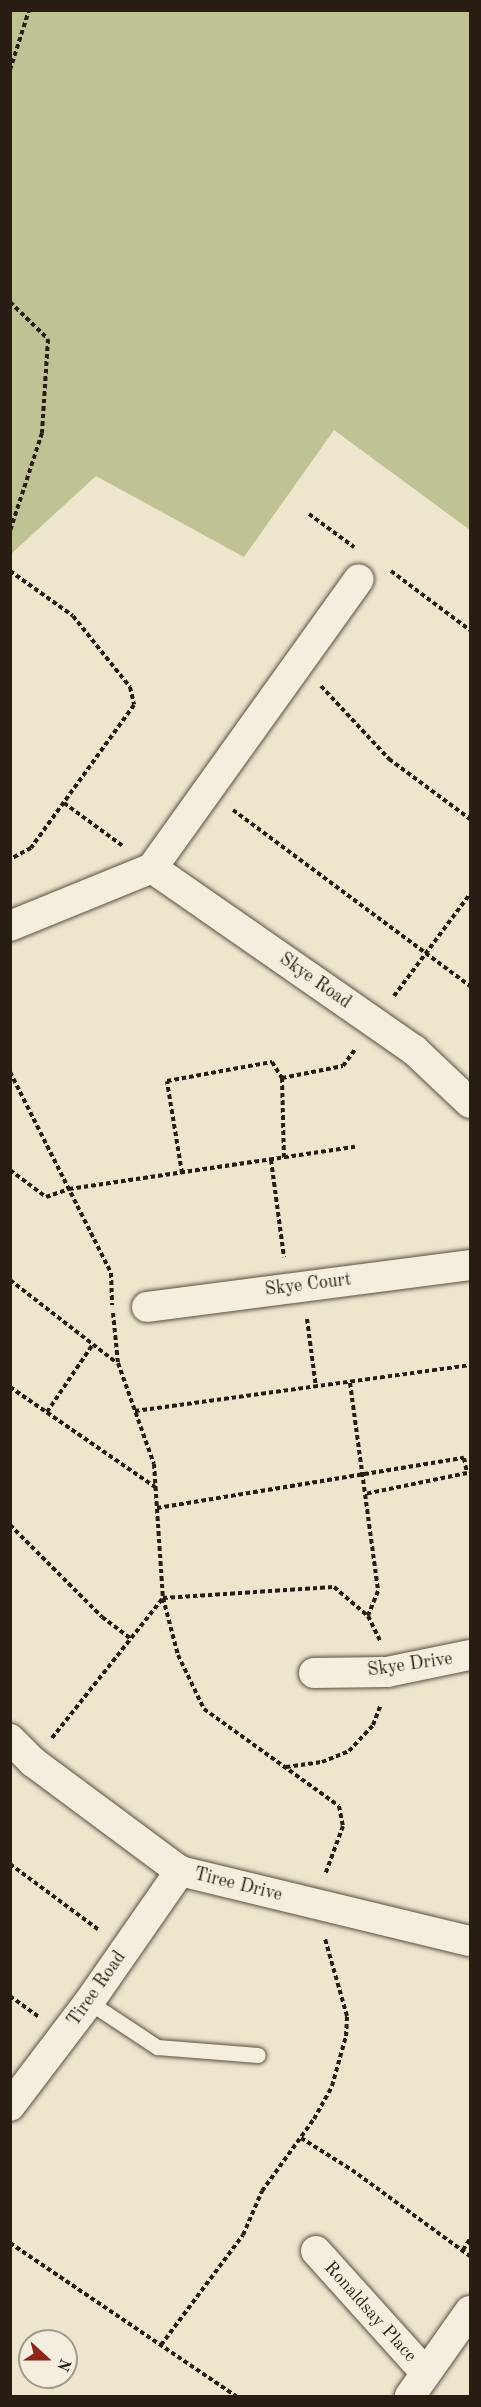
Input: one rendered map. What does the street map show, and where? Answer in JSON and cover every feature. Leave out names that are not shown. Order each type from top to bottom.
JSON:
[{"type":"street","points":[[10,926],[152,868],[298,661],[369,572]]},
{"type":"street","name":"Skye Road","points":[[152,868],[414,1050],[471,1103]]},
{"type":"street","name":"Skye Court","points":[[147,1307],[471,1265]]},
{"type":"street","name":"Skye Drive","points":[[314,1673],[387,1672],[471,1655]]},
{"type":"street","name":"Tiree Drive","points":[[10,1739],[33,1762],[180,1870],[471,1941]]},
{"type":"street","name":"Tiree Road","points":[[10,2106],[89,2002],[180,1870]]},
{"type":"street","name":"Ronaldsay Place","points":[[316,2251],[417,2384],[471,2311]]},
{"type":"lane","points":[[89,2002],[157,2047],[258,2055]]},
{"type":"path","points":[[10,70],[29,10]]},
{"type":"path","points":[[10,302],[48,339],[42,434],[10,531]]},
{"type":"path","points":[[309,514],[369,572],[396,574],[471,630]]},
{"type":"path","points":[[10,571],[73,616],[130,687],[134,705],[31,848],[10,859]]},
{"type":"path","points":[[298,661],[389,759],[471,819]]},
{"type":"path","points":[[206,790],[471,986]]},
{"type":"path","points":[[64,803],[152,868]]},
{"type":"path","points":[[282,1077],[343,1066],[471,894]]},
{"type":"path","points":[[182,1173],[167,1081],[272,1062],[282,1077],[284,1158]]},
{"type":"path","points":[[10,1072],[111,1273],[118,1363],[154,1464],[163,1598],[178,1655],[204,1709],[339,1806],[343,1826],[315,1903],[347,2016],[346,2036],[332,2086],[301,2138],[262,2191],[243,2235],[161,2345]]},
{"type":"path","points":[[10,1170],[46,1197],[69,1189],[355,1147]]},
{"type":"path","points":[[271,1160],[316,1387]]},
{"type":"path","points":[[10,1280],[118,1363]]},
{"type":"path","points":[[47,1412],[93,1344]]},
{"type":"path","points":[[135,1411],[471,1365]]},
{"type":"path","points":[[350,1383],[378,1591],[368,1616]]},
{"type":"path","points":[[10,1387],[156,1488]]},
{"type":"path","points":[[157,1508],[464,1458],[467,1473],[365,1494]]},
{"type":"path","points":[[10,1525],[102,1617],[131,1639]]},
{"type":"path","points":[[33,1762],[163,1598],[334,1587],[368,1616],[382,1646],[387,1672],[384,1697],[373,1725],[349,1751],[322,1762],[285,1767]]},
{"type":"path","points":[[10,1864],[125,1949]]},
{"type":"path","points":[[301,2138],[352,2170],[471,2256]]},
{"type":"path","points":[[463,2250],[471,2239]]},
{"type":"path","points":[[10,2243],[236,2397]]},
{"type":"green space","points":[[11,10],[470,11],[470,530],[334,430],[244,557],[96,476],[11,554]]}]
